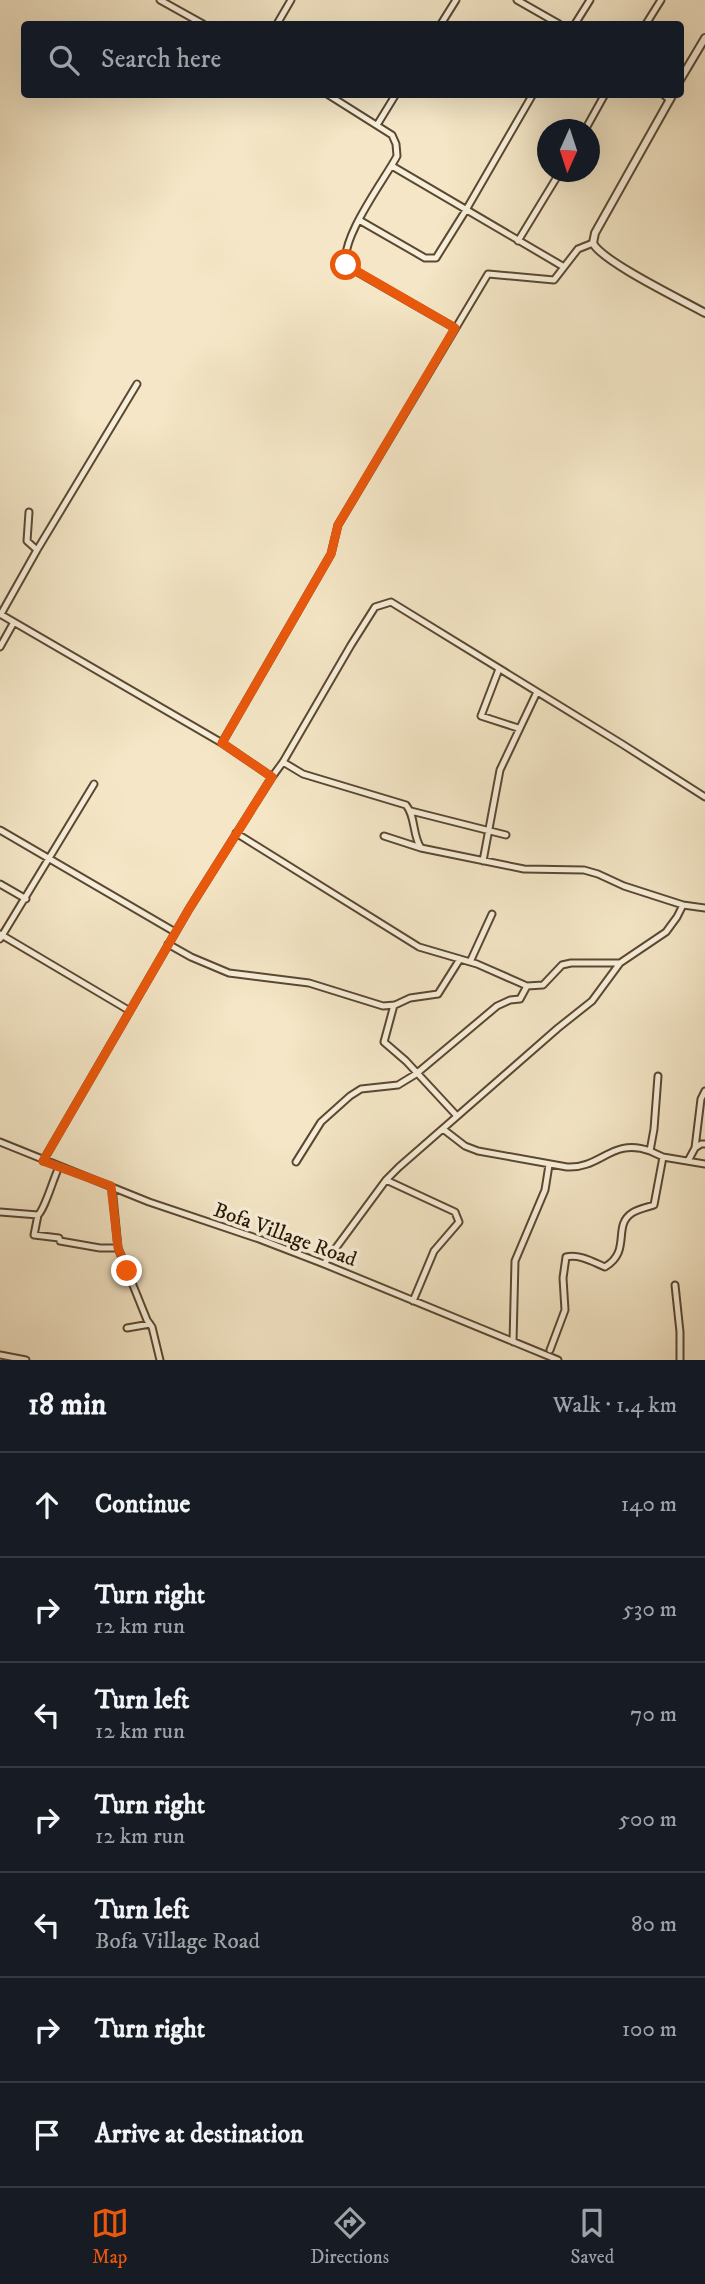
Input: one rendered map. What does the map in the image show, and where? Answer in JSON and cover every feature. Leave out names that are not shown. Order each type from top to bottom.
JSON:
[{"type":"street","points":[[160,0],[198,21]]},
{"type":"street","points":[[279,21],[291,0]]},
{"type":"street","points":[[443,21],[456,0]]},
{"type":"street","points":[[517,0],[554,21]]},
{"type":"street","points":[[577,21],[590,0]]},
{"type":"street","points":[[648,21],[661,0]]},
{"type":"street","points":[[684,75],[705,38]]},
{"type":"street","points":[[333,98],[392,135],[397,144],[397,156],[371,197],[344,251],[346,265],[455,328]]},
{"type":"street","points":[[377,125],[394,98]]},
{"type":"street","points":[[359,220],[431,259],[439,254],[531,98]]},
{"type":"street","points":[[591,119],[603,98]]},
{"type":"street","points":[[670,98],[595,233],[593,243],[599,252],[705,313]]},
{"type":"street","points":[[392,166],[564,267]]},
{"type":"street","points":[[518,241],[554,182]]},
{"type":"street","points":[[222,743],[331,554],[338,525],[488,274],[554,280],[578,249],[593,243]]},
{"type":"street","points":[[137,384],[0,614],[222,743],[272,777]]},
{"type":"street","points":[[29,512],[27,541],[37,550]]},
{"type":"street","points":[[43,1161],[175,932],[283,762],[351,645],[375,607],[382,603],[391,603],[705,797]]},
{"type":"street","points":[[0,647],[14,622]]},
{"type":"street","points":[[499,669],[481,716],[518,728]]},
{"type":"street","points":[[483,861],[500,770],[537,692]]},
{"type":"street","points":[[283,762],[303,774],[406,805],[411,811],[417,843],[421,848]]},
{"type":"street","points":[[94,783],[26,899],[1,936],[130,1011]]},
{"type":"street","points":[[411,811],[506,835]]},
{"type":"street","points":[[0,830],[175,932]]},
{"type":"street","points":[[236,833],[419,947],[470,962],[527,986],[542,985],[555,971],[571,963],[620,963]]},
{"type":"street","points":[[384,835],[421,848],[524,869],[584,870],[682,905],[705,908]]},
{"type":"street","points":[[0,884],[26,899]]},
{"type":"street","points":[[324,1264],[386,1180],[558,1028],[592,1002],[620,963],[666,932],[682,905]]},
{"type":"street","points":[[470,962],[492,914]]},
{"type":"street","points":[[168,944],[229,973],[309,983],[383,1006],[438,994],[460,959]]},
{"type":"street","points":[[296,1162],[321,1122],[350,1096],[361,1089],[398,1085],[416,1074],[498,1006],[520,999],[527,986]]},
{"type":"street","points":[[394,1005],[384,1042],[406,1061],[457,1116]]},
{"type":"street","points":[[650,1151],[658,1076]]},
{"type":"street","points":[[688,1161],[695,1148],[701,1099],[705,1091]]},
{"type":"street","points":[[443,1129],[465,1146],[478,1151],[550,1165],[577,1168],[602,1159],[620,1147],[631,1146],[663,1157],[705,1164]]},
{"type":"street","name":"Bofa Village Road","points":[[0,1142],[149,1202],[324,1264],[558,1360]]},
{"type":"street","points":[[695,1148],[705,1144]]},
{"type":"street","points":[[550,1350],[565,1310],[563,1278],[566,1257],[573,1255],[606,1267],[615,1261],[620,1252],[625,1220],[633,1212],[654,1205],[663,1157]]},
{"type":"street","points":[[513,1342],[515,1261],[545,1190],[550,1165]]},
{"type":"street","points":[[59,1167],[49,1188],[43,1211],[38,1215],[34,1235],[59,1238],[60,1241],[90,1247],[118,1248]]},
{"type":"street","points":[[386,1180],[455,1212],[459,1222],[433,1251],[413,1301]]},
{"type":"street","points":[[111,1186],[118,1248],[146,1320],[150,1324],[160,1360]]},
{"type":"street","points":[[0,1212],[38,1215]]},
{"type":"street","points":[[675,1285],[680,1360]]},
{"type":"street","points":[[127,1328],[150,1324]]},
{"type":"street","points":[[0,1355],[26,1360]]},
{"type":"route","points":[[127,1271],[118,1248],[111,1186],[43,1161],[189,909],[272,777],[222,743],[331,554],[338,525],[455,328],[346,265]]}]
